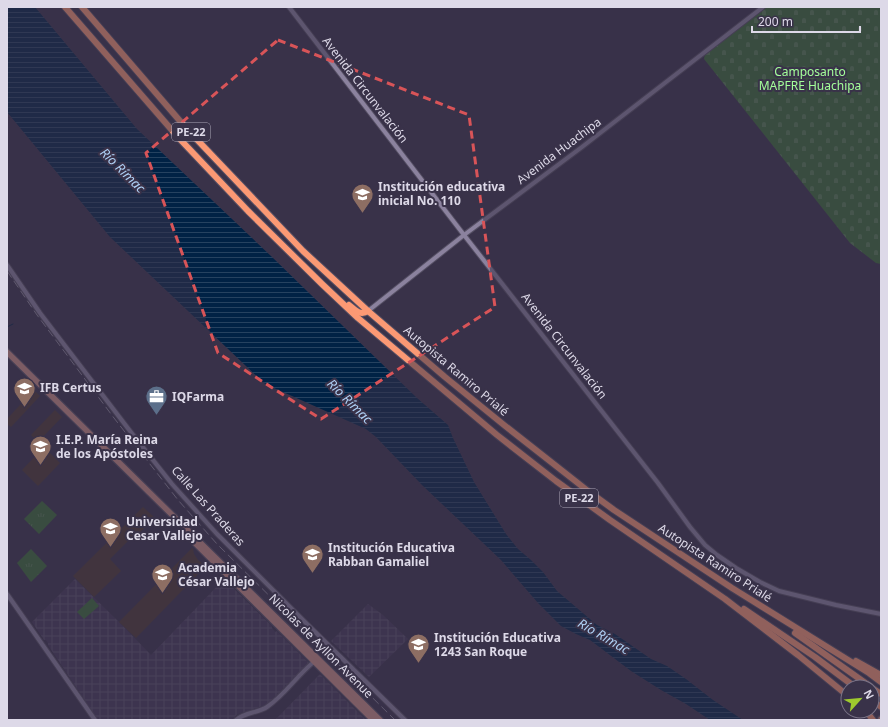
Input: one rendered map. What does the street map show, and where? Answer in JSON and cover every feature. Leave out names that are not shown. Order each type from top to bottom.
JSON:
[{"type":"highway","name":"Autopista Ramiro Prialé","points":[[66,7],[177,136],[248,211],[358,318],[497,435],[599,512],[725,599],[840,689]]},
{"type":"highway","name":"Autopista Ramiro Prialé","points":[[82,7],[181,122],[303,251],[368,311],[445,377],[588,491],[732,588],[880,679]]},
{"type":"highway","points":[[322,284],[358,312],[364,313],[368,311]]},
{"type":"highway","points":[[732,588],[860,679]]},
{"type":"highway","points":[[725,599],[745,610],[815,657],[844,679]]},
{"type":"highway","points":[[783,620],[873,670],[880,679]]},
{"type":"highway","points":[[873,670],[881,670]]},
{"type":"main road","name":"Nicolas de Ayllon Avenue","points":[[7,352],[316,660],[373,720]]},
{"type":"main road","name":"Nicolas de Ayllon Avenue","points":[[7,356],[280,624]]},
{"type":"main road","name":"Nicolas de Ayllon Avenue","points":[[316,660],[380,720]]},
{"type":"street","name":"Avenida Circunvalación","points":[[289,7],[464,235],[658,483],[690,527],[709,548],[717,556],[736,568],[779,591],[881,614]]},
{"type":"street","name":"Avenida Huachipa","points":[[368,311],[464,235],[582,147],[762,7]]},
{"type":"street","name":"Calle Las Praderas","points":[[7,265],[40,313],[172,484],[217,534],[405,720]]},
{"type":"street","points":[[7,594],[95,720]]},
{"type":"street","points":[[236,720],[240,716],[266,708],[279,698],[316,660]]},
{"type":"highlighted area","points":[[278,40],[469,115],[495,307],[321,419],[218,353],[146,153]]},
{"type":"shaded area","name":"IFB Certus","points":[[34,390],[40,396],[11,427],[7,424],[7,419]]},
{"type":"shaded area","points":[[55,410],[62,417],[38,442],[31,435]]},
{"type":"shaded area","name":"I.E.P. María Reina de los Apóstoles","points":[[44,447],[60,463],[38,486],[22,470]]},
{"type":"shaded area","name":"Universidad Cesar Vallejo","points":[[143,507],[155,518],[133,539],[131,538],[110,559],[121,571],[94,597],[73,576]]},
{"type":"shaded area","name":"Academia César Vallejo","points":[[192,548],[198,560],[207,565],[136,638],[119,622]]},
{"type":"shaded area","points":[[75,579],[151,655],[224,579],[272,626],[275,632],[277,631],[309,663],[268,704],[238,714],[231,720],[98,720],[46,640],[44,640],[32,622]]},
{"type":"shaded area","points":[[368,604],[383,615],[408,639],[369,677],[331,641]]},
{"type":"shaded area","points":[[320,674],[366,720],[275,720]]},
{"type":"green space","name":"Camposanto MAPFRE Huachipa","points":[[766,7],[881,7],[881,264],[876,263],[850,243],[704,59],[705,54]]},
{"type":"green space","points":[[42,501],[57,515],[39,534],[24,519]]},
{"type":"green space","points":[[31,549],[47,566],[31,582],[17,563]]},
{"type":"green space","points":[[92,598],[99,606],[84,619],[77,612]]},
{"type":"water","name":"Río Rímac","points":[[7,7],[35,7],[137,129],[272,257],[417,398],[448,425],[474,482],[506,534],[518,549],[543,572],[557,591],[597,625],[615,634],[651,659],[667,666],[743,720],[710,720],[631,671],[590,640],[561,626],[538,603],[501,560],[422,485],[376,437],[366,429],[265,384],[110,237],[7,112]]},
{"type":"waterway","points":[[7,327],[13,324]]},
{"type":"railway","points":[[7,271],[37,315],[178,500],[217,544],[395,720]]},
{"type":"place","name":"Institución educativa inicial No. 110","points":[[363,214]]},
{"type":"place","name":"IFB Certus","points":[[24,408]]},
{"type":"place","name":"IQFarma","points":[[156,416]]},
{"type":"place","name":"I.E.P. María Reina de los Apóstoles","points":[[41,466]]},
{"type":"place","name":"Universidad Cesar Vallejo","points":[[110,548]]},
{"type":"place","name":"Institución Educativa Rabban Gamaliel","points":[[313,574]]},
{"type":"place","name":"Academia César Vallejo","points":[[162,594]]},
{"type":"place","name":"Institución Educativa 1243 San Roque","points":[[419,664]]}]
